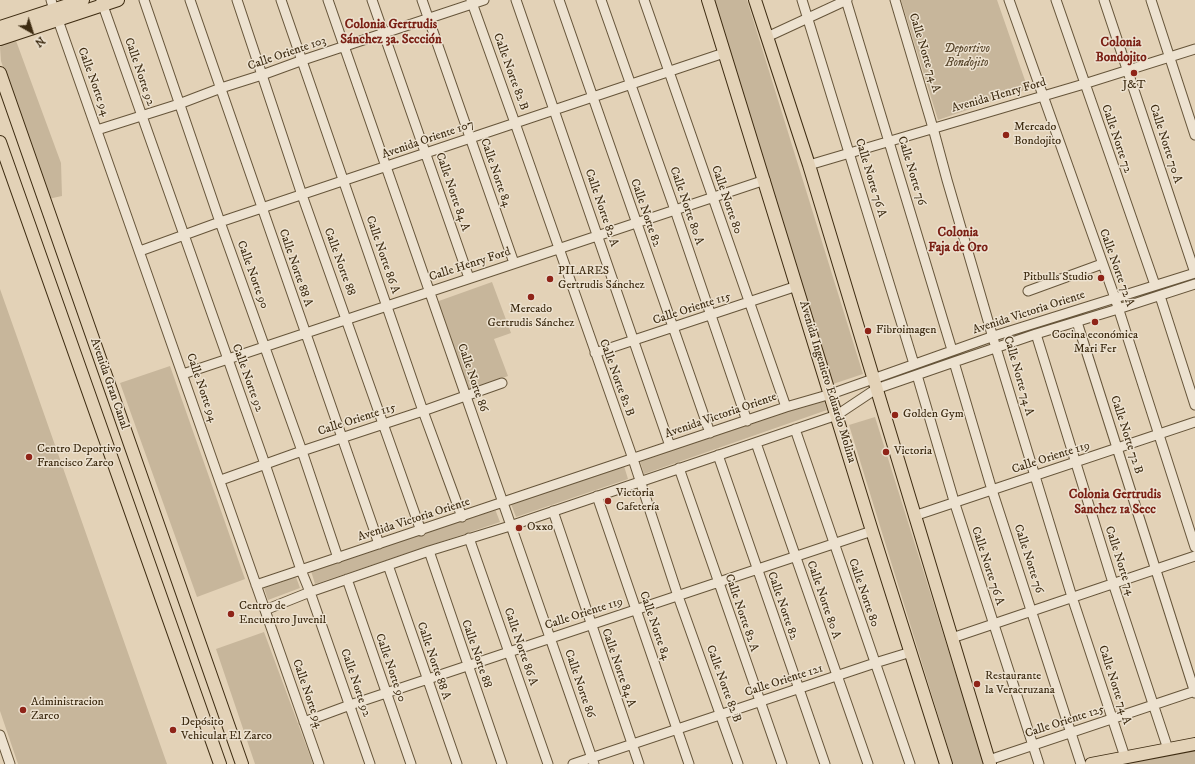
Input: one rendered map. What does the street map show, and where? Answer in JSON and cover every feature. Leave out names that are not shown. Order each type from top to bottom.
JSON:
[{"type":"main road","points":[[0,27],[83,0]]},
{"type":"main road","points":[[0,39],[55,10],[118,0]]},
{"type":"main road","name":"Avenida Ingeniero Eduardo Molina","points":[[708,0],[765,180],[872,531],[946,764]]},
{"type":"main road","points":[[756,0],[808,165],[990,762]]},
{"type":"main road","name":"Avenida Gran Canal","points":[[0,73],[242,764]]},
{"type":"main road","name":"Avenida Gran Canal","points":[[0,142],[220,764]]},
{"type":"main road","points":[[1091,764],[1125,756],[1195,744]]},
{"type":"street","name":"Calle Norte 90","points":[[144,0],[338,558]]},
{"type":"street","name":"Calle Norte 88 A","points":[[190,0],[379,544]]},
{"type":"street","name":"Calle Norte 88","points":[[237,0],[302,195],[421,531]]},
{"type":"street","name":"Calle Norte 86 A","points":[[281,0],[423,411],[462,517]]},
{"type":"street","name":"Calle Norte 86","points":[[328,0],[593,761]]},
{"type":"street","name":"Calle Norte 84 A","points":[[372,0],[469,278]]},
{"type":"street","name":"Calle Norte 84","points":[[422,0],[514,263]]},
{"type":"street","name":"Calle Oriente 103","points":[[98,130],[179,104],[302,60],[384,34],[472,2],[484,0]]},
{"type":"street","name":"Calle Norte 82 A","points":[[516,0],[670,446]]},
{"type":"street","name":"Calle Norte 82","points":[[559,0],[672,328],[710,433]]},
{"type":"street","name":"Calle Norte 80 A","points":[[601,0],[747,421]]},
{"type":"street","name":"Calle Norte 80","points":[[644,0],[786,407]]},
{"type":"street","name":"Calle Norte 76 A","points":[[802,0],[914,364]]},
{"type":"street","points":[[767,37],[846,0]]},
{"type":"street","name":"Calle Norte 76","points":[[846,0],[952,350]]},
{"type":"street","name":"Calle Norte 74 A","points":[[895,0],[994,336],[996,348],[1072,597],[1125,756]]},
{"type":"street","name":"Calle Norte 72 A","points":[[1009,0],[1115,298],[1195,547]]},
{"type":"street","name":"Calle Norte 72","points":[[1056,0],[1155,285]]},
{"type":"street","name":"Calle Norte 70 A","points":[[1104,0],[1195,273]]},
{"type":"street","points":[[1151,0],[1195,135]]},
{"type":"street","name":"Calle Norte 92","points":[[102,2],[370,764]]},
{"type":"street","name":"Calle Norte 82 B","points":[[472,2],[516,123],[558,248],[633,459],[678,596],[738,764]]},
{"type":"street","name":"Calle Norte 94","points":[[55,10],[221,480],[256,586],[319,764]]},
{"type":"street","name":"Avenida Henry Ford","points":[[808,165],[1084,84],[1195,49]]},
{"type":"street","name":"Avenida Oriente 107","points":[[140,251],[220,222],[724,53]]},
{"type":"street","name":"Calle Henry Ford","points":[[183,374],[765,180]]},
{"type":"street","points":[[1028,291],[1102,264]]},
{"type":"street","name":"Avenida Victoria Oriente","points":[[265,610],[310,592],[429,551],[510,526],[837,415],[874,384],[914,364],[994,336],[1195,273]]},
{"type":"street","name":"Avenida Victoria Oriente","points":[[256,586],[503,504],[786,407],[831,394],[917,375],[1036,334],[1195,284]]},
{"type":"street","name":"Calle Oriente 115","points":[[595,353],[797,286]]},
{"type":"street","points":[[1160,296],[1195,405]]},
{"type":"street","name":"Calle Norte 72 B","points":[[1077,322],[1195,692]]},
{"type":"street","name":"Calle Norte 74","points":[[1036,334],[1168,749]]},
{"type":"street","name":"Calle Norte 76","points":[[954,362],[992,490],[1081,764]]},
{"type":"street","name":"Calle Norte 76 A","points":[[917,375],[954,501],[1039,764]]},
{"type":"street","name":"Calle Oriente 115","points":[[221,480],[502,383]]},
{"type":"street","name":"Calle Oriente 119","points":[[914,516],[954,501],[1118,449],[1195,422]]},
{"type":"street","name":"Calle Norte 80","points":[[795,429],[910,764]]},
{"type":"street","name":"Calle Norte 80 A","points":[[756,443],[836,676],[868,764]]},
{"type":"street","name":"Calle Norte 82","points":[[718,455],[825,764]]},
{"type":"street","name":"Calle Norte 82 A","points":[[679,468],[782,764]]},
{"type":"street","name":"Calle Norte 84","points":[[597,496],[689,764]]},
{"type":"street","name":"Calle Norte 84 A","points":[[553,511],[639,764]]},
{"type":"street","name":"Calle Oriente 119","points":[[304,722],[350,705],[872,531]]},
{"type":"street","name":"Calle Norte 86 A","points":[[469,538],[548,764]]},
{"type":"street","name":"Calle Norte 88","points":[[429,551],[502,764]]},
{"type":"street","points":[[952,638],[1114,582],[1195,556]]},
{"type":"street","name":"Calle Norte 88 A","points":[[388,565],[456,764]]},
{"type":"street","name":"Calle Norte 90","points":[[347,579],[411,764]]},
{"type":"street","name":"Calle Oriente 121","points":[[573,764],[593,761],[632,745],[911,652]]},
{"type":"street","name":"Calle Oriente 125","points":[[990,762],[1071,732],[1195,692]]},
{"type":"street","points":[[1,739],[10,764]]},
{"type":"green space","points":[[714,0],[747,0],[863,374],[833,384]]},
{"type":"green space","name":"Deportivo Bondojito","points":[[901,0],[997,0],[1028,89],[938,120]]},
{"type":"green space","points":[[15,38],[61,163],[62,196],[48,199],[1,61],[0,47],[3,43]]},
{"type":"green space","points":[[492,282],[511,333],[494,339],[508,376],[468,391],[436,302]]},
{"type":"green space","name":"Centro Deportivo Francisco Zarco","points":[[0,289],[167,764],[18,764],[0,711]]},
{"type":"green space","points":[[170,366],[245,579],[197,597],[120,383]]},
{"type":"green space","points":[[823,398],[827,410],[644,474],[640,461]]},
{"type":"green space","points":[[875,417],[984,764],[953,764],[849,425]]},
{"type":"green space","points":[[624,466],[628,479],[516,517],[511,504]]},
{"type":"green space","points":[[495,509],[500,522],[315,584],[311,571]]},
{"type":"green space","points":[[296,577],[300,588],[268,600],[264,588]]},
{"type":"green space","points":[[264,632],[313,764],[255,764],[216,649]]},
{"type":"green space","points":[[1195,748],[1195,764],[1116,764]]},
{"type":"place","name":"J&T","points":[[1134,73]]},
{"type":"place","name":"Mercado Bondojito","points":[[1006,135]]},
{"type":"place","name":"Pitbulls Studio","points":[[1101,278]]},
{"type":"place","name":"PILARES Gertrudis Sánchez","points":[[550,279]]},
{"type":"place","name":"Mercado Gertrudis Sánchez","points":[[531,297]]},
{"type":"place","name":"Cocina económica Mari Fer","points":[[1095,322]]},
{"type":"place","name":"Fibroimagen","points":[[868,331]]},
{"type":"place","name":"Golden Gym","points":[[895,415]]},
{"type":"place","name":"Victoria","points":[[886,452]]},
{"type":"place","name":"Centro Deportivo Francisco Zarco","points":[[29,457]]},
{"type":"place","name":"Victoria Cafetería","points":[[608,501]]},
{"type":"place","name":"Oxxo","points":[[519,528]]},
{"type":"place","name":"Centro de Encuentro Juvenil","points":[[231,614]]},
{"type":"place","name":"Restaurante la Veracruzana","points":[[977,684]]},
{"type":"place","name":"Administracion Zarco","points":[[23,710]]},
{"type":"place","name":"Depósito Vehicular El Zarco","points":[[173,730]]},
{"type":"district","name":"Colonia Gertrudis Sánchez 3a. Sección","points":[[391,32]]},
{"type":"district","name":"Colonia Bondojito","points":[[1121,50]]},
{"type":"district","name":"Colonia Faja de Oro","points":[[958,240]]},
{"type":"district","name":"Colonia Gertrudis Sanchez 1a Secc","points":[[1115,502]]}]
